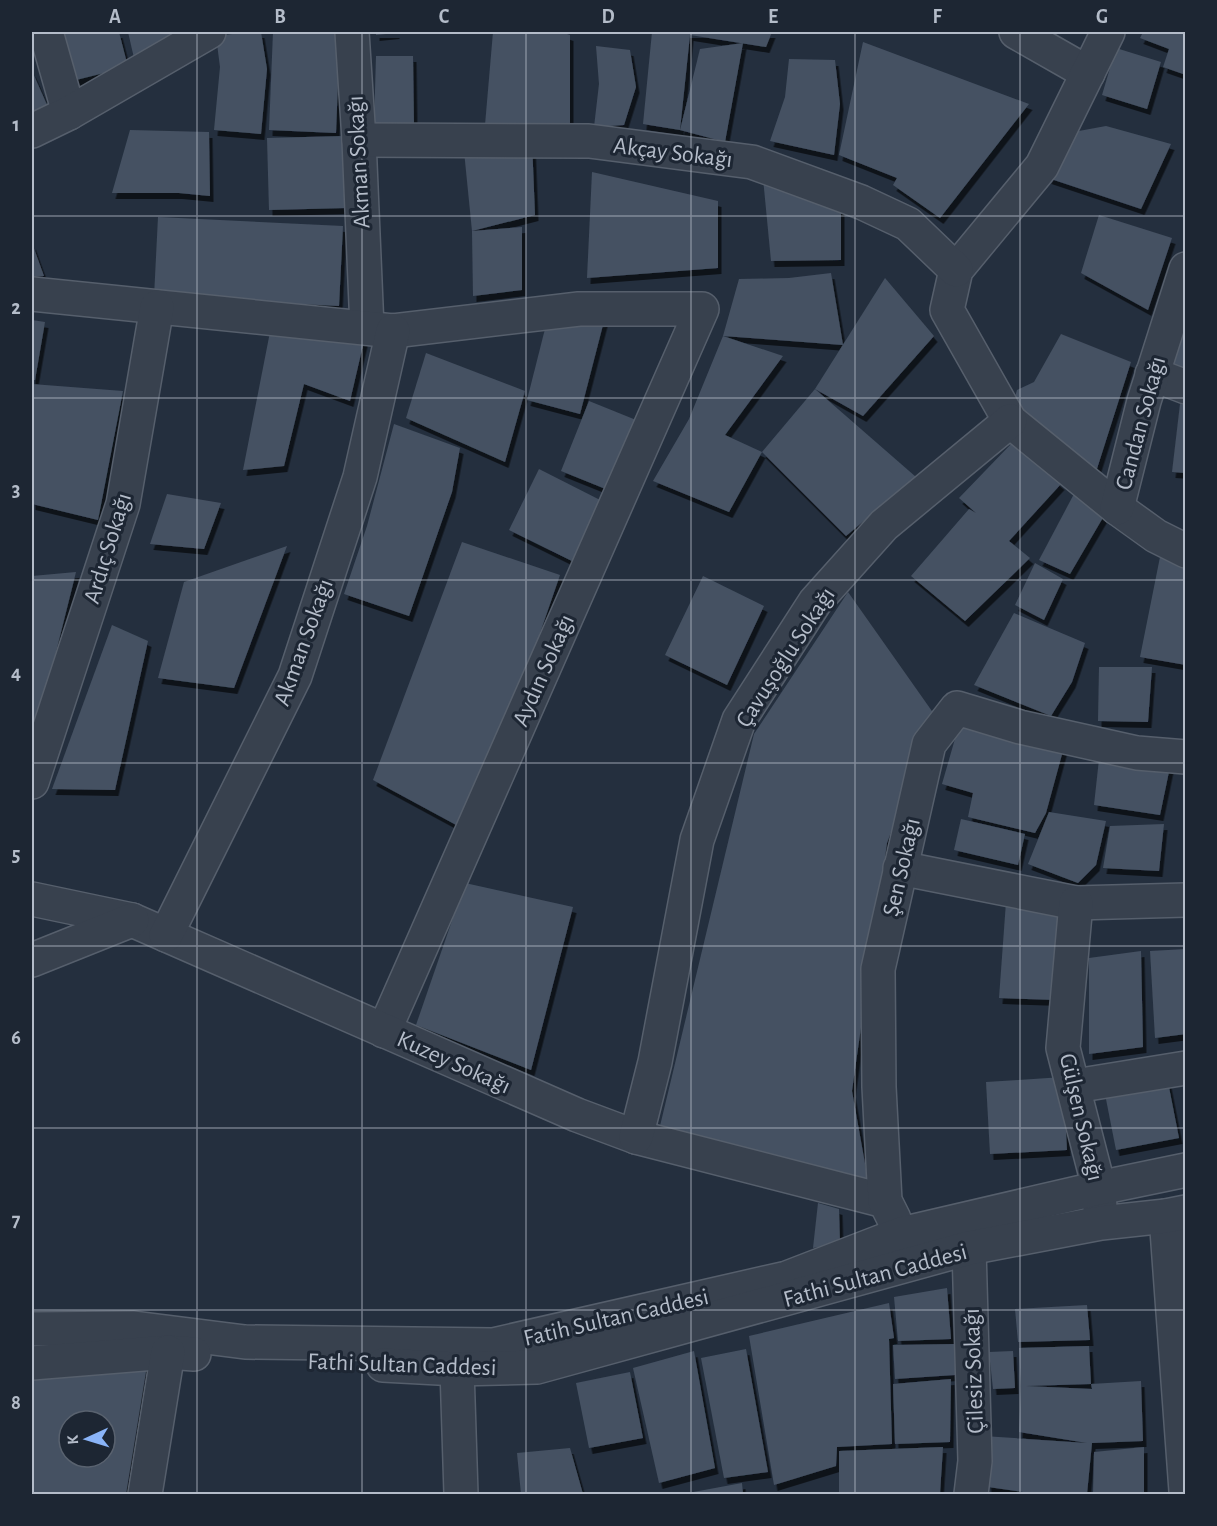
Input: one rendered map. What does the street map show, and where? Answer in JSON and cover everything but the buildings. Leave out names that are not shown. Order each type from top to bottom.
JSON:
[{"type":"street","points":[[46,32],[69,113]]},
{"type":"street","points":[[32,131],[69,113],[209,32]]},
{"type":"street","name":"Akman Sokağı","points":[[166,935],[294,676],[360,477],[380,329],[359,140],[352,32]]},
{"type":"street","points":[[1016,32],[1088,73]]},
{"type":"street","points":[[1108,32],[1042,166],[956,270],[947,310],[1010,421],[1117,508],[1156,536],[1185,551]]},
{"type":"street","name":"Akçay Sokağı","points":[[359,140],[589,141],[752,162],[861,202],[908,224],[956,270]]},
{"type":"street","name":"Candan Sokağı","points":[[1117,508],[1152,375],[1185,269]]},
{"type":"street","points":[[32,294],[380,329]]},
{"type":"street","name":"Ardıç Sokağı","points":[[32,782],[123,504],[157,307]]},
{"type":"street","name":"Aydın Sokağı","points":[[380,329],[579,309],[702,309],[384,1031]]},
{"type":"street","points":[[1152,375],[1185,387]]},
{"type":"street","name":"Çavuşoğlu Sokağı","points":[[636,1137],[655,1062],[697,840],[739,720],[815,602],[884,525],[1010,421]]},
{"type":"street","name":"Şen Sokağı","points":[[910,1265],[901,1234],[885,1201],[879,1087],[878,969],[929,744],[957,708],[1020,727],[1137,753],[1185,757]]},
{"type":"street","points":[[900,868],[1076,903],[1185,900]]},
{"type":"street","name":"Kuzey Sokağı","points":[[32,899],[132,920],[577,1115],[636,1137],[885,1201]]},
{"type":"street","name":"Gülşen Sokağı","points":[[1076,903],[1063,1048],[1099,1188],[1101,1223]]},
{"type":"street","points":[[32,960],[132,920]]},
{"type":"street","points":[[1074,1086],[1185,1068]]},
{"type":"street","name":"Fatih Sultan Caddesi","points":[[32,1329],[134,1328],[245,1342],[493,1345],[787,1278],[901,1234],[1185,1170]]},
{"type":"street","points":[[1176,1214],[1185,1491]]},
{"type":"street","name":"Fathi Sultan Caddesi","points":[[32,1363],[168,1352],[457,1369],[537,1367],[969,1248],[1101,1223],[1176,1214]]},
{"type":"street","name":"Çilesiz Sokağı","points":[[969,1248],[975,1461],[971,1494]]},
{"type":"street","points":[[145,1494],[168,1352]]},
{"type":"street","points":[[457,1369],[461,1494]]}]
